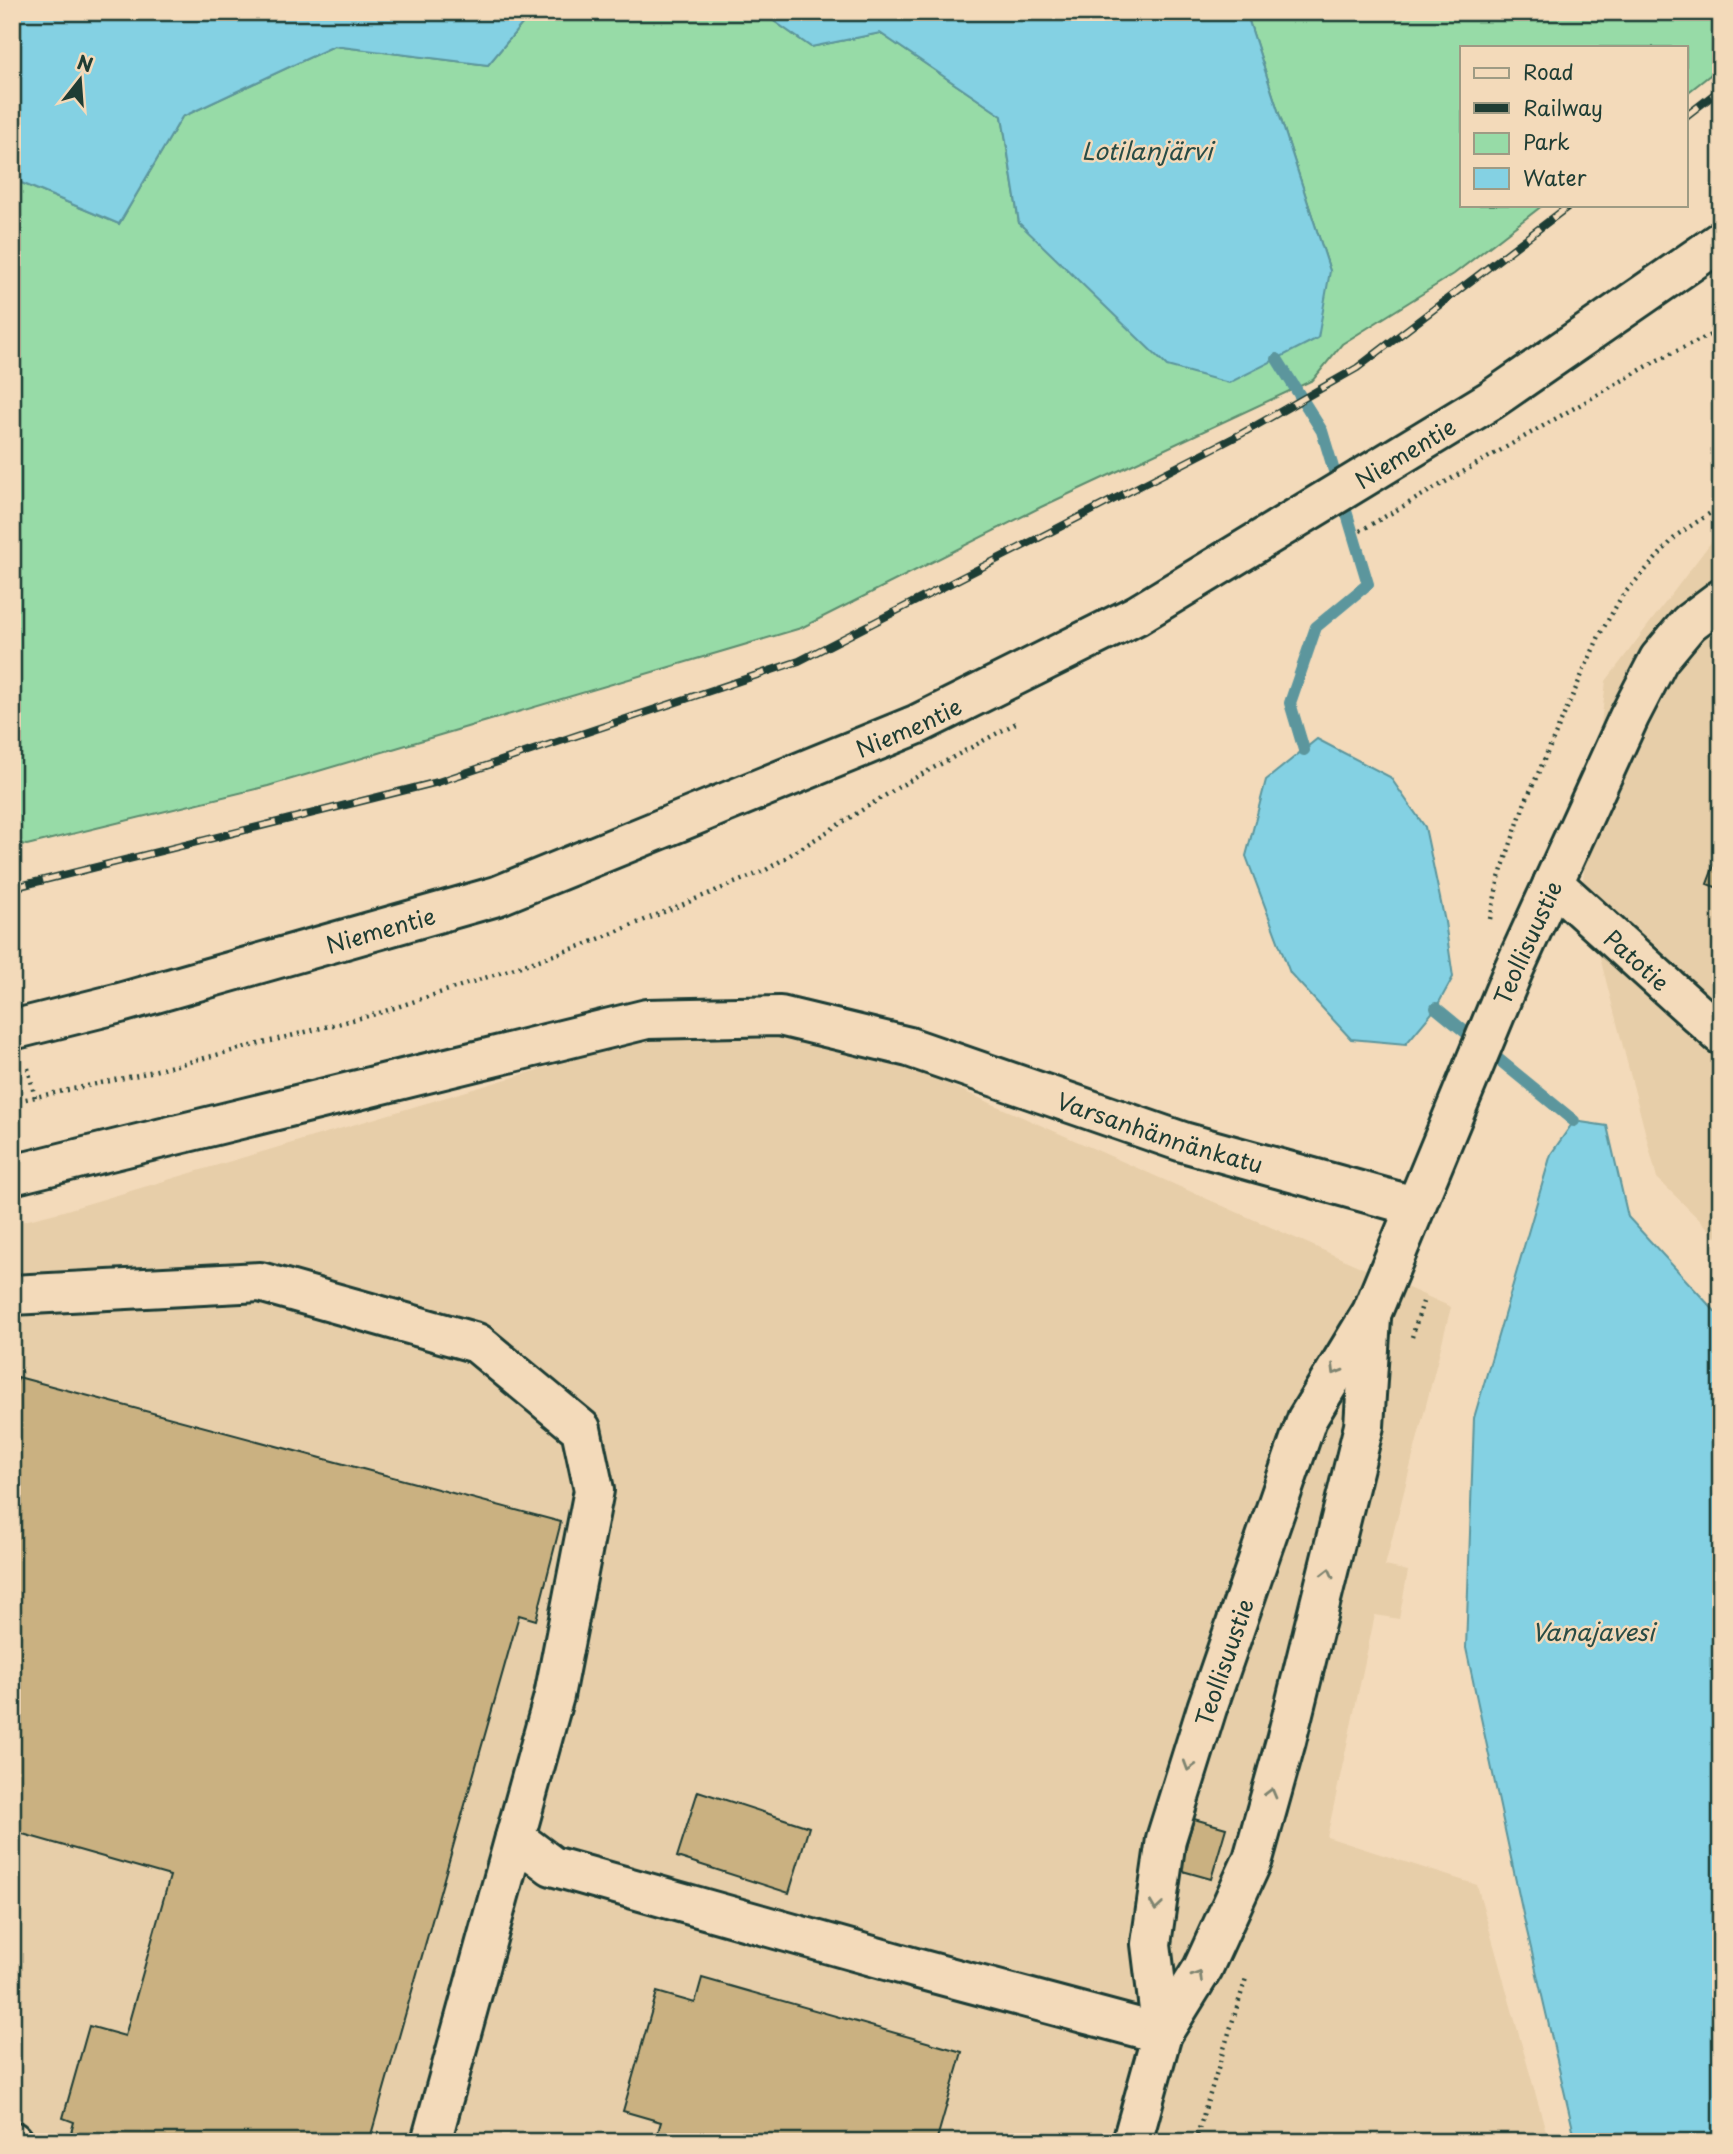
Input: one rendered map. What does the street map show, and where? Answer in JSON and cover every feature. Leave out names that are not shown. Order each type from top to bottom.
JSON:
[{"type":"main road","name":"Niementie","points":[[12,1030],[120,1003],[497,895],[918,724],[1138,614],[1491,400],[1721,241]]},
{"type":"main road","name":"Teollisuustie","points":[[1162,2034],[1151,1944],[1166,1839],[1207,1708],[1307,1419],[1372,1312],[1516,964],[1629,717],[1659,659],[1689,623],[1721,599]]},
{"type":"main road","name":"Patotie","points":[[1553,883],[1721,1035]]},
{"type":"main road","name":"Varsanhännänkatu","points":[[12,1175],[647,1019],[780,1016],[909,1047],[1183,1142],[1414,1206]]},
{"type":"main road","points":[[12,1295],[260,1282],[477,1343],[581,1429],[594,1490],[554,1696],[431,2142]]},
{"type":"main road","name":"Teollisuustie","points":[[1132,2142],[1162,2034],[1203,1968],[1254,1859],[1300,1687],[1364,1426],[1372,1312]]},
{"type":"main road","points":[[515,1838],[552,1866],[1162,2034]]},
{"type":"path","points":[[1521,438],[1658,360],[1721,330]]},
{"type":"path","points":[[1516,964],[1486,940],[1499,878],[1524,805],[1578,682],[1600,634],[1622,596],[1677,535],[1721,506]]},
{"type":"path","points":[[12,1102],[138,1075],[376,1014],[584,945],[766,870],[902,785],[1025,719]]},
{"type":"path","points":[[1195,2142],[1248,1970]]},
{"type":"shaded area","points":[[1721,529],[1721,1241],[1657,1178],[1582,888],[1606,681]]},
{"type":"shaded area","points":[[826,1030],[1451,1307],[1385,1566],[1408,1571],[1399,1619],[1375,1615],[1327,1837],[1477,1885],[1549,2142],[12,2142],[12,1224],[652,1036]]},
{"type":"green space","points":[[532,12],[761,12],[811,47],[880,33],[1002,116],[1019,223],[1330,271],[1246,12],[1721,12],[1721,63],[1688,92],[1688,46],[1460,46],[1460,206],[1542,206],[1454,274],[1342,344],[1313,380],[1041,507],[801,628],[268,786],[27,845],[12,843],[12,179],[119,224],[182,117],[334,46],[488,65]]},
{"type":"water","points":[[12,12],[532,12],[488,65],[334,46],[182,117],[119,224],[12,179]]},
{"type":"water","name":"Lotilanjärvi","points":[[761,12],[1246,12],[1330,271],[1318,338],[1229,383],[1167,366],[1019,223],[1002,116],[880,33],[811,47]]},
{"type":"water","points":[[1317,739],[1390,777],[1425,827],[1445,922],[1453,977],[1436,1008],[1406,1044],[1351,1039],[1290,973],[1246,856],[1266,780]]},
{"type":"water","name":"Vanajavesi","points":[[1574,1121],[1607,1126],[1628,1217],[1721,1318],[1721,2142],[1576,2142],[1523,1914],[1466,1648],[1474,1418],[1551,1154]]},
{"type":"building","points":[[1721,847],[1721,889],[1707,884]]},
{"type":"building","points":[[18,1377],[561,1522],[536,1620],[519,1615],[369,2142],[69,2140],[74,2122],[63,2118],[89,2026],[125,2036],[170,1876],[12,1831],[12,1399]]},
{"type":"building","points":[[698,1791],[809,1827],[789,1893],[677,1857]]},
{"type":"building","points":[[1194,1819],[1226,1828],[1211,1879],[1179,1870]]},
{"type":"building","points":[[702,1978],[962,2052],[936,2142],[655,2142],[661,2122],[623,2111],[657,1992],[695,2003]]},
{"type":"waterway","points":[[1277,359],[1322,431],[1368,584],[1316,627],[1290,703],[1304,750]]},
{"type":"waterway","points":[[1436,1008],[1574,1121]]},
{"type":"railway","points":[[1688,114],[1721,89]]},
{"type":"railway","points":[[12,888],[438,782],[799,661],[1241,434],[1357,368],[1569,206]]}]
